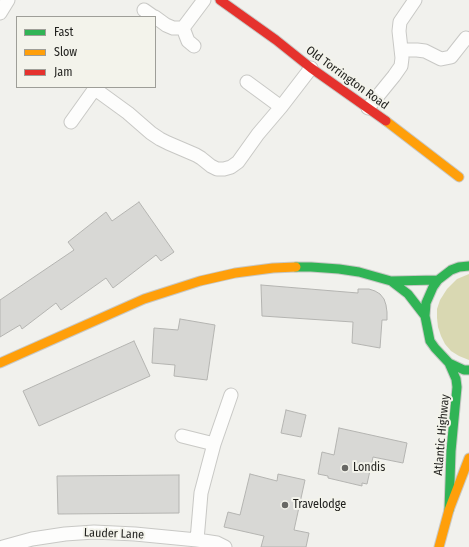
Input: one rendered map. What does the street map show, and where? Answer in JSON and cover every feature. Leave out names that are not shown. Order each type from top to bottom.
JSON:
[{"type":"main road","name":"Old Torrington Road","points":[[220,0],[276,40],[311,68],[368,108],[459,178]]},
{"type":"main road","points":[[465,256],[452,270],[438,280],[433,287],[426,303],[425,316],[430,341],[435,348],[449,363],[464,370],[469,370]]},
{"type":"main road","points":[[452,270],[469,266]]},
{"type":"main road","points":[[0,363],[144,299],[200,281],[235,273],[273,268],[311,267],[360,272],[391,281],[438,280]]},
{"type":"main road","points":[[391,281],[408,294],[425,316]]},
{"type":"main road","name":"Atlantic Highway","points":[[449,363],[456,379],[457,388],[451,451],[449,510]]},
{"type":"main road","name":"Atlantic Highway","points":[[439,547],[449,510],[469,458]]},
{"type":"street","points":[[0,13],[8,0]]},
{"type":"street","points":[[183,28],[204,0]]},
{"type":"street","points":[[368,108],[401,66],[402,58],[399,31],[400,22],[415,0]]},
{"type":"street","points":[[156,18],[173,28],[183,28]]},
{"type":"street","points":[[183,28],[188,41],[194,46]]},
{"type":"street","points":[[401,50],[425,51],[441,59],[451,57],[466,38]]},
{"type":"street","points":[[71,122],[96,88],[151,133],[168,143],[196,155],[217,169],[224,169],[231,167],[238,162],[258,134],[311,68]]},
{"type":"street","points":[[247,82],[281,107]]},
{"type":"street","points":[[197,540],[202,493],[214,444],[231,395]]},
{"type":"street","points":[[182,436],[214,444]]},
{"type":"street","name":"Lauder Lane","points":[[3,547],[32,539],[65,534],[94,532],[197,540],[217,543],[225,547]]},
{"type":"green space","points":[[469,274],[469,360],[451,351],[445,344],[438,327],[437,309],[440,300],[447,289],[457,279]]},
{"type":"building","points":[[139,202],[174,252],[161,261],[156,255],[113,288],[106,278],[61,310],[56,303],[22,329],[20,325],[0,337],[0,300],[74,250],[68,242],[106,212],[112,221]]},
{"type":"building","points":[[261,285],[358,293],[358,289],[369,289],[375,291],[384,299],[387,312],[387,320],[382,320],[380,348],[352,343],[353,322],[262,316]]},
{"type":"building","points":[[180,319],[215,325],[207,380],[174,376],[175,365],[152,363],[154,328],[178,330]]},
{"type":"building","points":[[134,341],[150,376],[39,426],[23,391]]},
{"type":"building","points":[[286,410],[306,415],[301,437],[281,433]]},
{"type":"building","points":[[339,428],[407,443],[403,463],[373,457],[367,484],[362,483],[362,486],[328,478],[328,476],[318,474],[322,452],[334,455]]},
{"type":"building","points":[[250,474],[277,481],[278,474],[305,480],[294,530],[309,533],[306,547],[261,547],[264,536],[224,527],[228,512],[240,515]]},
{"type":"building","points":[[179,475],[179,513],[58,514],[57,476]]},
{"type":"traffic: fast","points":[[469,266],[451,270],[438,280],[426,303],[425,316],[430,341],[435,348],[449,363],[464,370],[469,370]]},
{"type":"traffic: fast","points":[[296,267],[339,269],[359,272],[391,281],[438,280]]},
{"type":"traffic: fast","points":[[391,281],[408,294],[425,316]]},
{"type":"traffic: fast","points":[[449,363],[456,379],[457,387],[451,451],[449,510]]},
{"type":"traffic: slow","points":[[386,121],[459,177]]},
{"type":"traffic: slow","points":[[0,363],[144,299],[200,281],[235,273],[273,268],[296,267]]},
{"type":"traffic: slow","points":[[439,547],[449,510],[469,458]]},
{"type":"traffic: jam","points":[[220,0],[276,40],[311,68],[386,121]]},
{"type":"place","name":"Londis","points":[[345,468]]},
{"type":"place","name":"Travelodge","points":[[285,505]]}]
